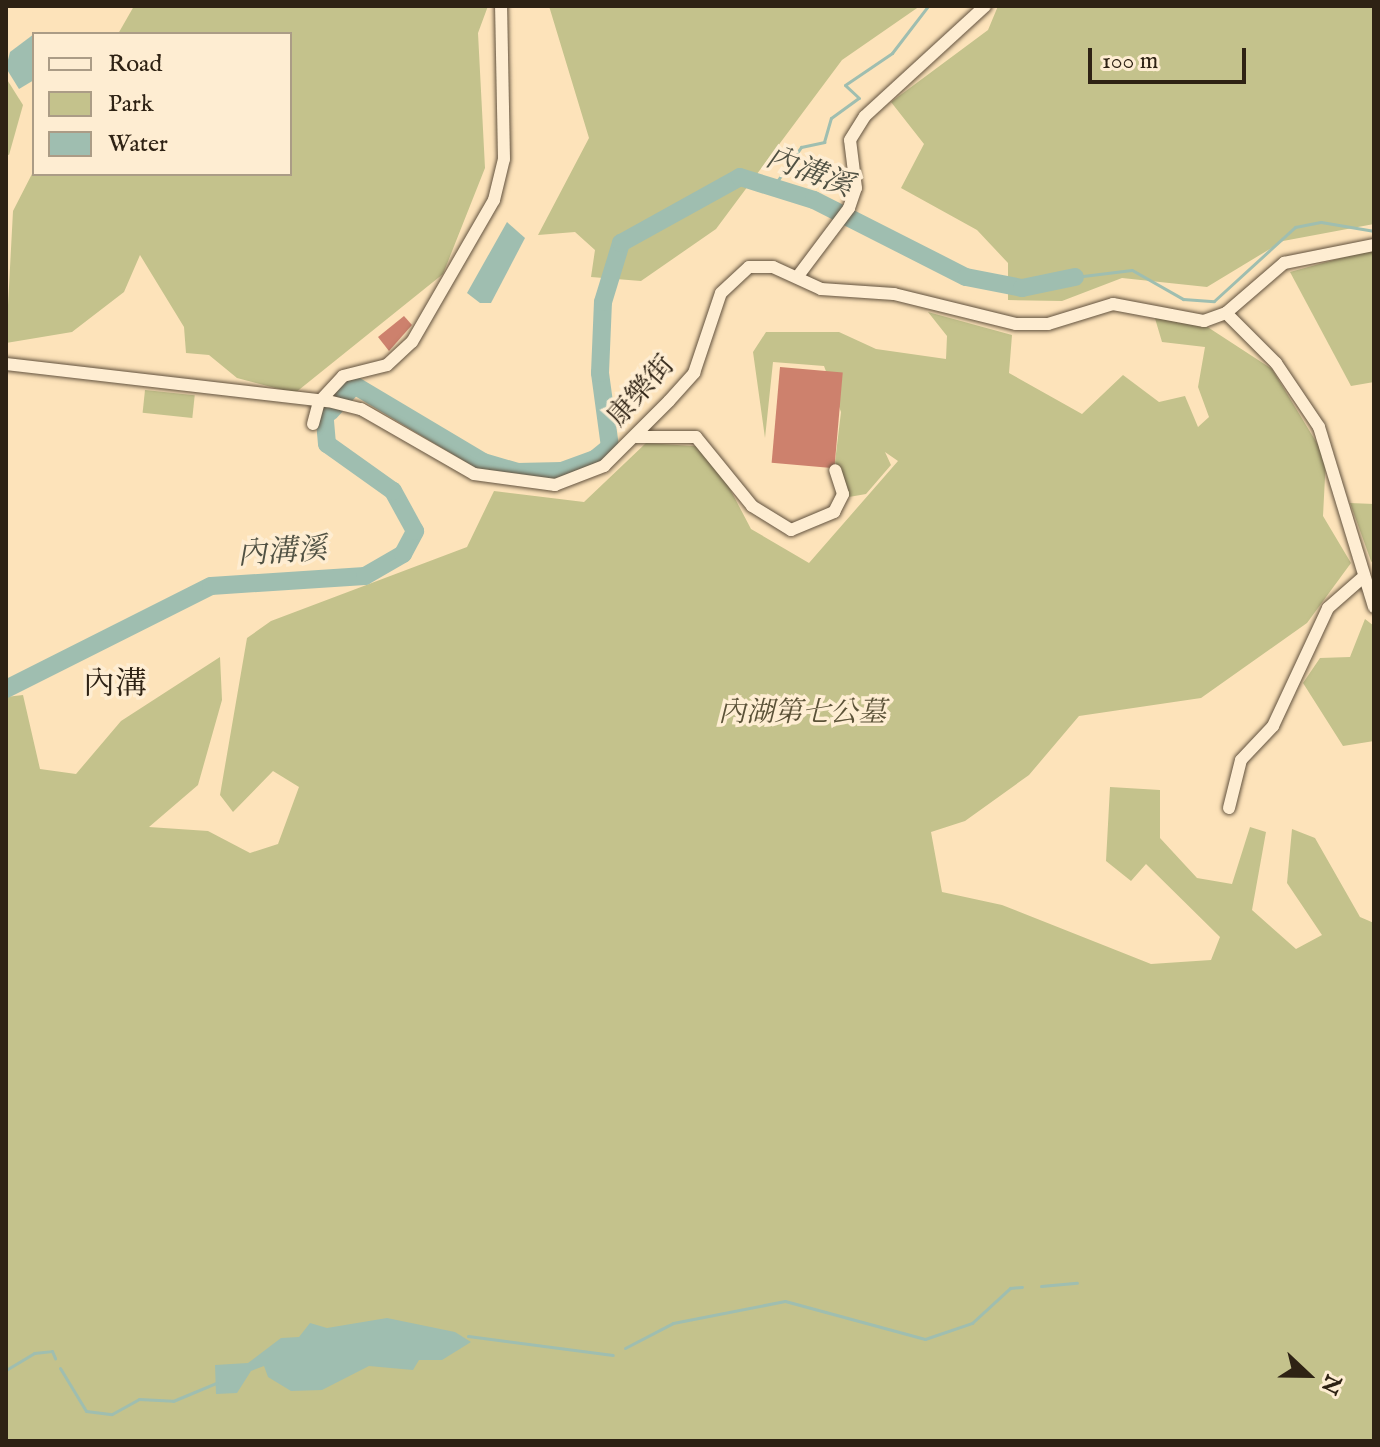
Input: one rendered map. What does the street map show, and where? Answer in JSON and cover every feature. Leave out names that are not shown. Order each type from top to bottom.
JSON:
[{"type":"street","points":[[313,424],[343,376],[387,365],[412,342],[494,200],[504,159],[501,6]]},
{"type":"street","points":[[798,276],[849,208],[856,188],[850,140],[865,116],[985,6]]},
{"type":"street","points":[[1374,245],[1284,263],[1226,313],[1276,363],[1319,427],[1361,579],[1374,607]]},
{"type":"street","name":"康樂街","points":[[324,402],[345,405],[474,474],[522,484],[576,479],[636,437],[694,373],[734,276],[773,267],[821,289],[894,294],[978,320],[1048,324],[1113,304],[1204,321],[1226,313]]},
{"type":"street","points":[[6,364],[324,402]]},
{"type":"street","points":[[636,437],[696,437],[752,506],[791,530],[834,512],[843,494],[835,470]]},
{"type":"street","points":[[1229,808],[1241,760],[1273,726],[1328,608],[1361,579]]},
{"type":"green space","points":[[134,6],[488,6],[478,33],[485,168],[443,274],[295,393],[237,378],[209,355],[186,353],[184,327],[140,255],[124,292],[72,332],[6,343],[13,211],[32,174],[292,176],[292,32],[119,32]]},
{"type":"green space","points":[[549,6],[920,6],[842,60],[716,229],[641,281],[591,277],[595,250],[575,232],[538,235],[589,138]]},
{"type":"green space","points":[[998,6],[1374,6],[1374,224],[1283,241],[1207,287],[1122,278],[1062,301],[1008,300],[1008,263],[977,230],[901,188],[924,144],[891,102],[988,30]]},
{"type":"green space","points":[[6,78],[23,105],[9,155],[6,154]]},
{"type":"green space","points":[[1374,249],[1374,382],[1351,386],[1290,272]]},
{"type":"green space","name":"內湖第七公墓","points":[[928,312],[1012,335],[1009,373],[1082,414],[1123,375],[1159,402],[1185,396],[1198,427],[1209,417],[1198,387],[1205,347],[1162,342],[1154,315],[1206,326],[1272,369],[1326,458],[1323,516],[1351,563],[1307,623],[1201,698],[1079,716],[1029,775],[965,821],[931,832],[942,892],[1002,905],[1151,964],[1211,960],[1220,937],[1146,864],[1131,881],[1106,861],[1110,787],[1160,790],[1160,838],[1197,878],[1232,884],[1250,827],[1266,832],[1252,910],[1296,949],[1322,935],[1287,883],[1292,829],[1315,838],[1360,917],[1374,923],[1374,1441],[6,1441],[6,697],[23,695],[40,769],[76,774],[121,721],[220,657],[222,700],[198,785],[149,827],[208,831],[250,853],[278,844],[299,787],[273,771],[233,812],[220,795],[247,638],[271,621],[467,547],[494,491],[584,502],[646,443],[708,447],[751,529],[809,563],[898,461],[885,452],[891,465],[866,494],[849,497],[835,462],[841,412],[824,366],[773,362],[765,438],[753,352],[766,332],[839,332],[876,349],[946,359],[947,336]]},
{"type":"green space","points":[[145,390],[195,395],[192,418],[143,413]]},
{"type":"green space","points":[[1350,503],[1374,504],[1374,565],[1371,561]]},
{"type":"green space","points":[[1365,619],[1374,626],[1374,741],[1343,746],[1303,683],[1320,658],[1350,657]]},
{"type":"water","points":[[32,36],[32,81],[19,89],[6,68],[10,52]]},
{"type":"water","points":[[507,222],[525,238],[491,303],[480,303],[467,293]]},
{"type":"water","points":[[387,1318],[455,1332],[471,1342],[442,1360],[419,1360],[413,1370],[369,1366],[322,1390],[291,1391],[268,1377],[264,1366],[251,1371],[237,1393],[216,1394],[215,1365],[248,1363],[281,1338],[299,1337],[310,1323],[327,1328]]},
{"type":"building","points":[[404,316],[412,325],[389,351],[378,337]]},
{"type":"building","points":[[780,367],[843,372],[834,468],[772,463]]},
{"type":"waterway","points":[[773,187],[801,147],[824,142],[831,118],[859,98],[845,85],[892,53],[928,6]]},
{"type":"waterway","name":"內溝溪","points":[[330,412],[354,385],[483,462],[517,472],[562,471],[595,459],[610,447],[600,373],[603,302],[621,243],[740,177],[814,200],[966,277],[1022,288],[1075,277]]},
{"type":"waterway","name":"內溝溪","points":[[1075,277],[1132,270],[1183,299],[1214,301],[1295,227],[1321,222],[1374,231]]},
{"type":"waterway","name":"內溝溪","points":[[6,689],[211,586],[365,576],[403,554],[415,531],[393,491],[327,444],[325,419]]},
{"type":"waterway","points":[[1041,1286],[1077,1283]]},
{"type":"waterway","points":[[625,1348],[673,1323],[785,1301],[925,1339],[972,1323],[1010,1288],[1022,1287]]},
{"type":"waterway","points":[[468,1336],[613,1355]]},
{"type":"waterway","points":[[6,1370],[34,1353],[52,1351],[55,1358]]},
{"type":"waterway","points":[[60,1368],[86,1411],[112,1414],[139,1399],[173,1401],[216,1383]]},
{"type":"district","name":"內溝","points":[[115,686]]}]
